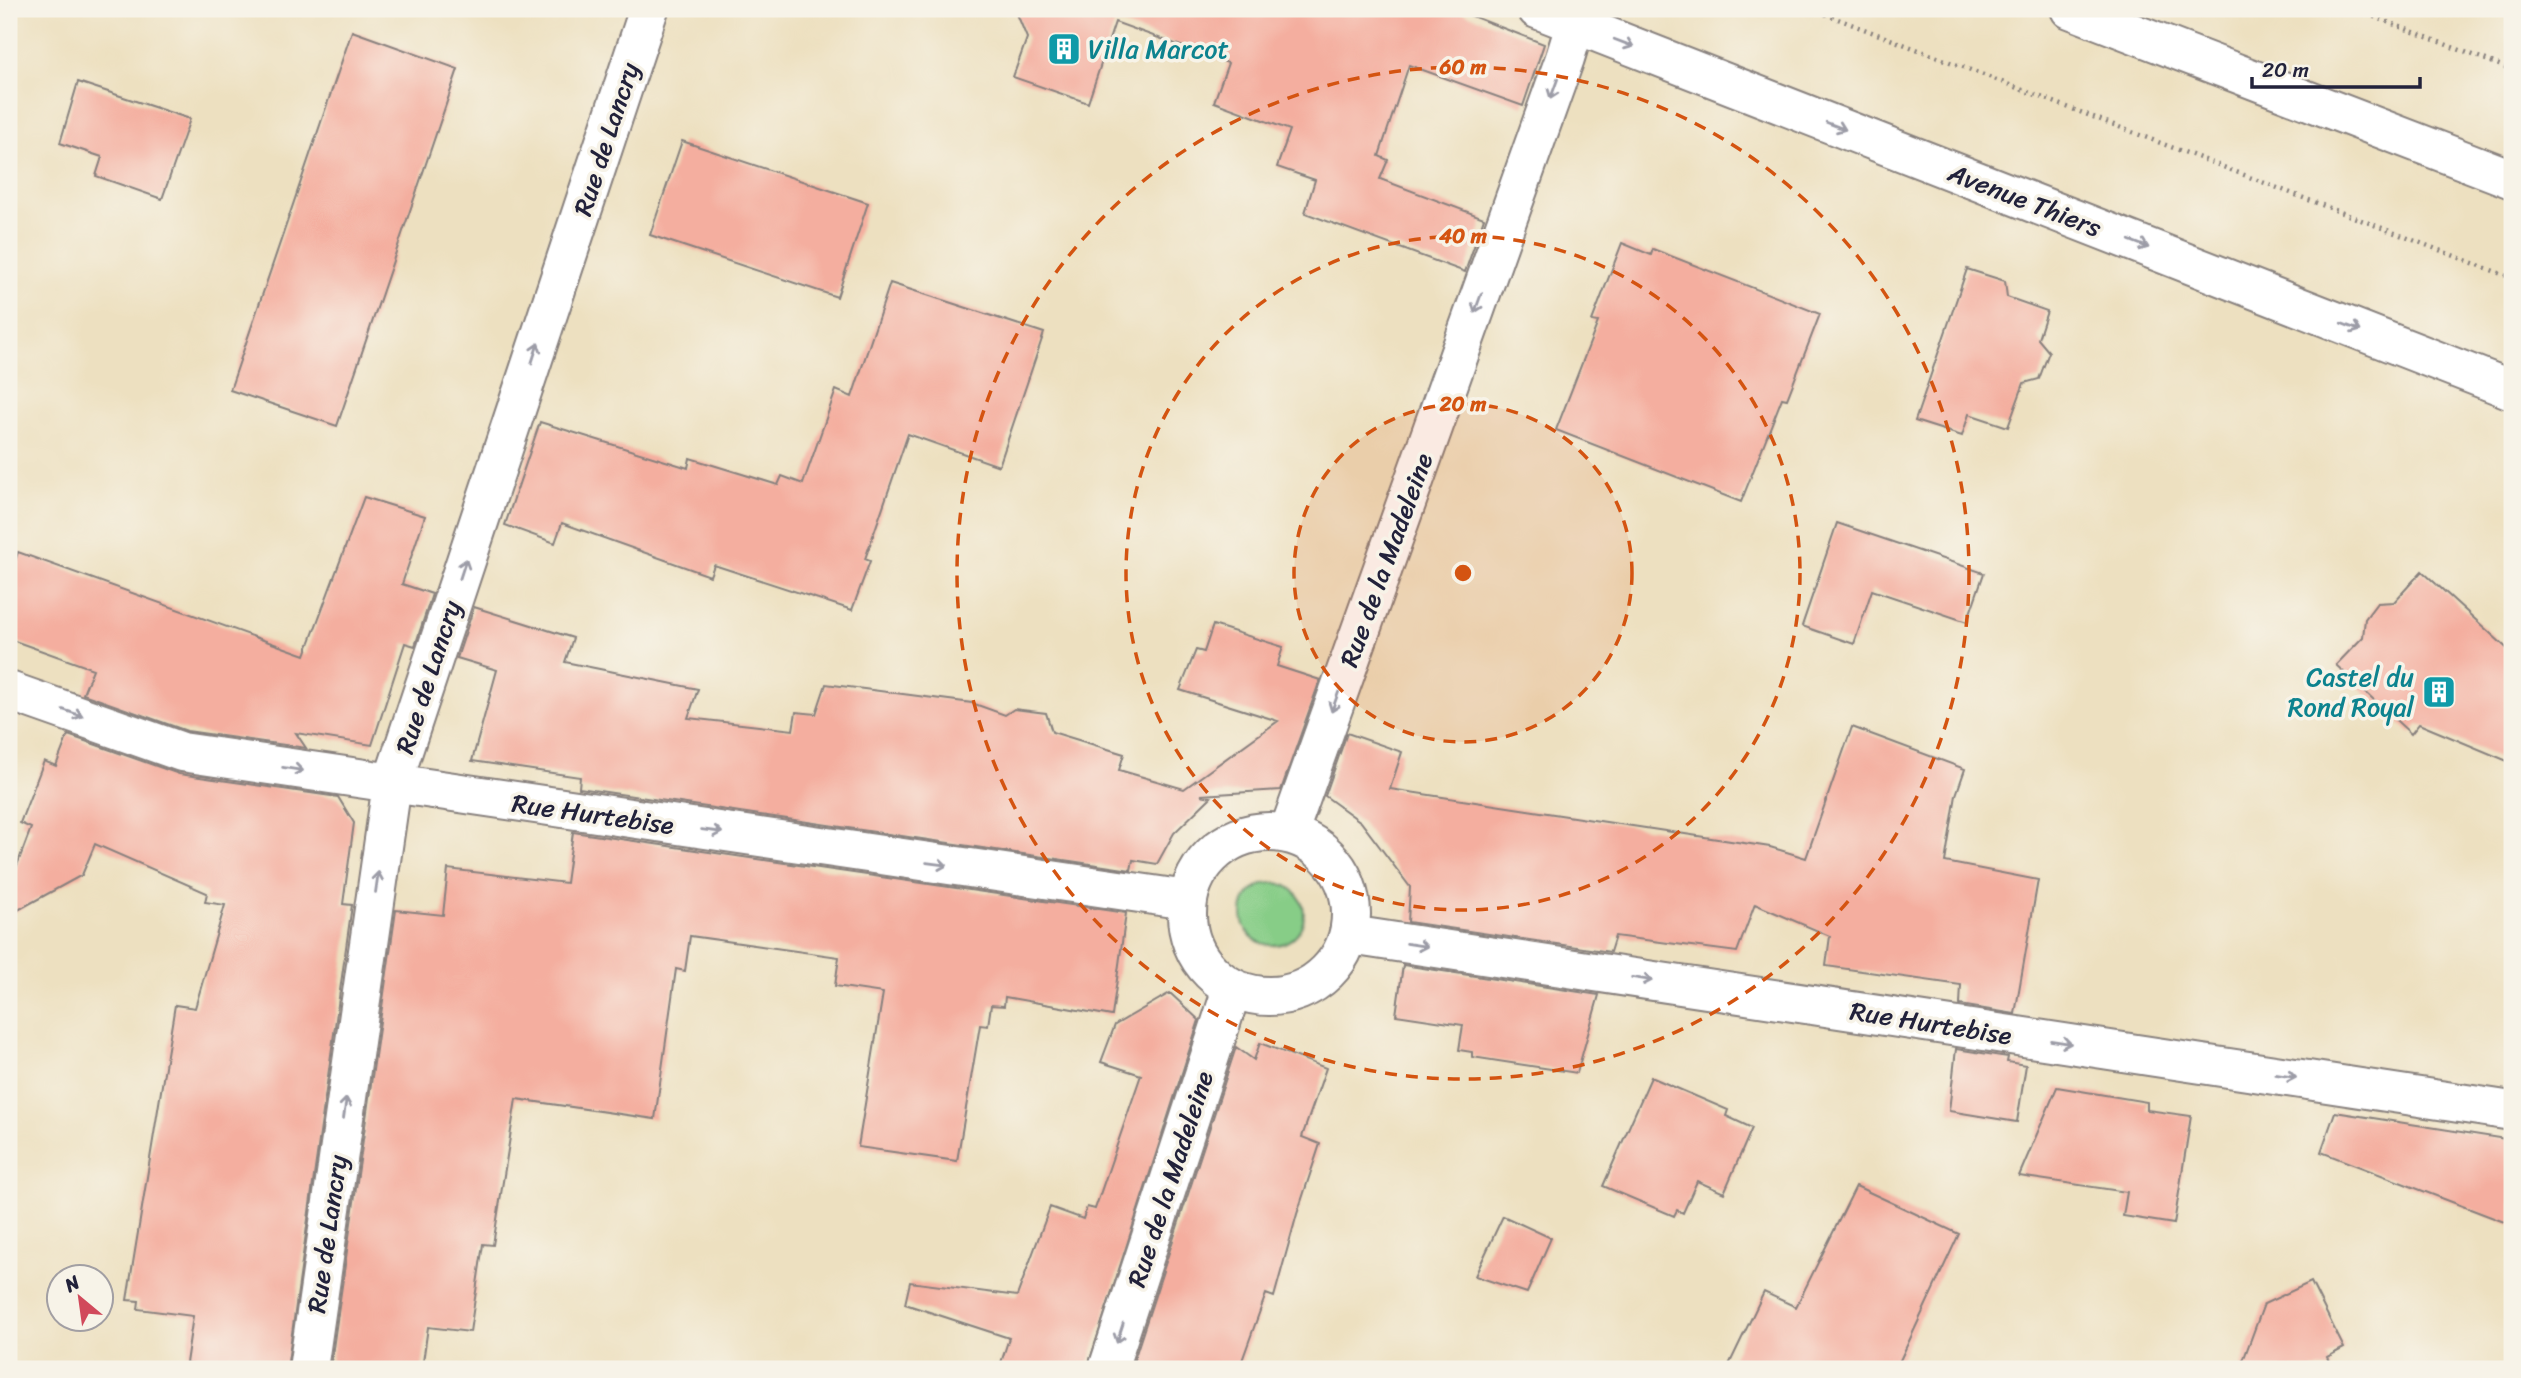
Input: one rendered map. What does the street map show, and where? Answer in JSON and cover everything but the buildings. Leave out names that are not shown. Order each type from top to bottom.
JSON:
[{"type":"street","name":"Rue de Lancry","points":[[308,1369],[392,784],[649,9]]},
{"type":"street","name":"Avenue Thiers","points":[[1537,9],[1578,16],[2512,390]]},
{"type":"street","points":[[2070,9],[2512,179]]},
{"type":"street","name":"Rue de la Madeleine","points":[[1288,834],[1578,16]]},
{"type":"street","name":"Rue Hurtebise","points":[[9,691],[182,752],[1187,901]]},
{"type":"street","points":[[1261,831],[1288,834],[1312,843],[1333,860],[1346,883],[1352,908],[1350,934],[1340,957],[1324,976],[1304,989],[1281,996],[1256,996],[1233,989],[1210,973],[1195,952],[1187,927],[1187,901],[1196,875],[1212,853],[1235,838],[1261,831]]},
{"type":"street","name":"Rue Hurtebise","points":[[1350,934],[2512,1111]]},
{"type":"street","name":"Rue de la Madeleine","points":[[1108,1369],[1233,989]]},
{"type":"path","points":[[1812,9],[2512,278]]},
{"type":"path","points":[[2354,9],[2512,70]]},
{"type":"green space","points":[[1273,883],[1285,885],[1295,892],[1302,902],[1302,926],[1295,936],[1285,943],[1273,945],[1261,943],[1251,936],[1244,926],[1242,914],[1244,902],[1251,892],[1261,885]]},
{"type":"place","name":"Villa Marcot","points":[[1064,49]]},
{"type":"place","name":"Castel du Rond Royal","points":[[2439,692]]}]
